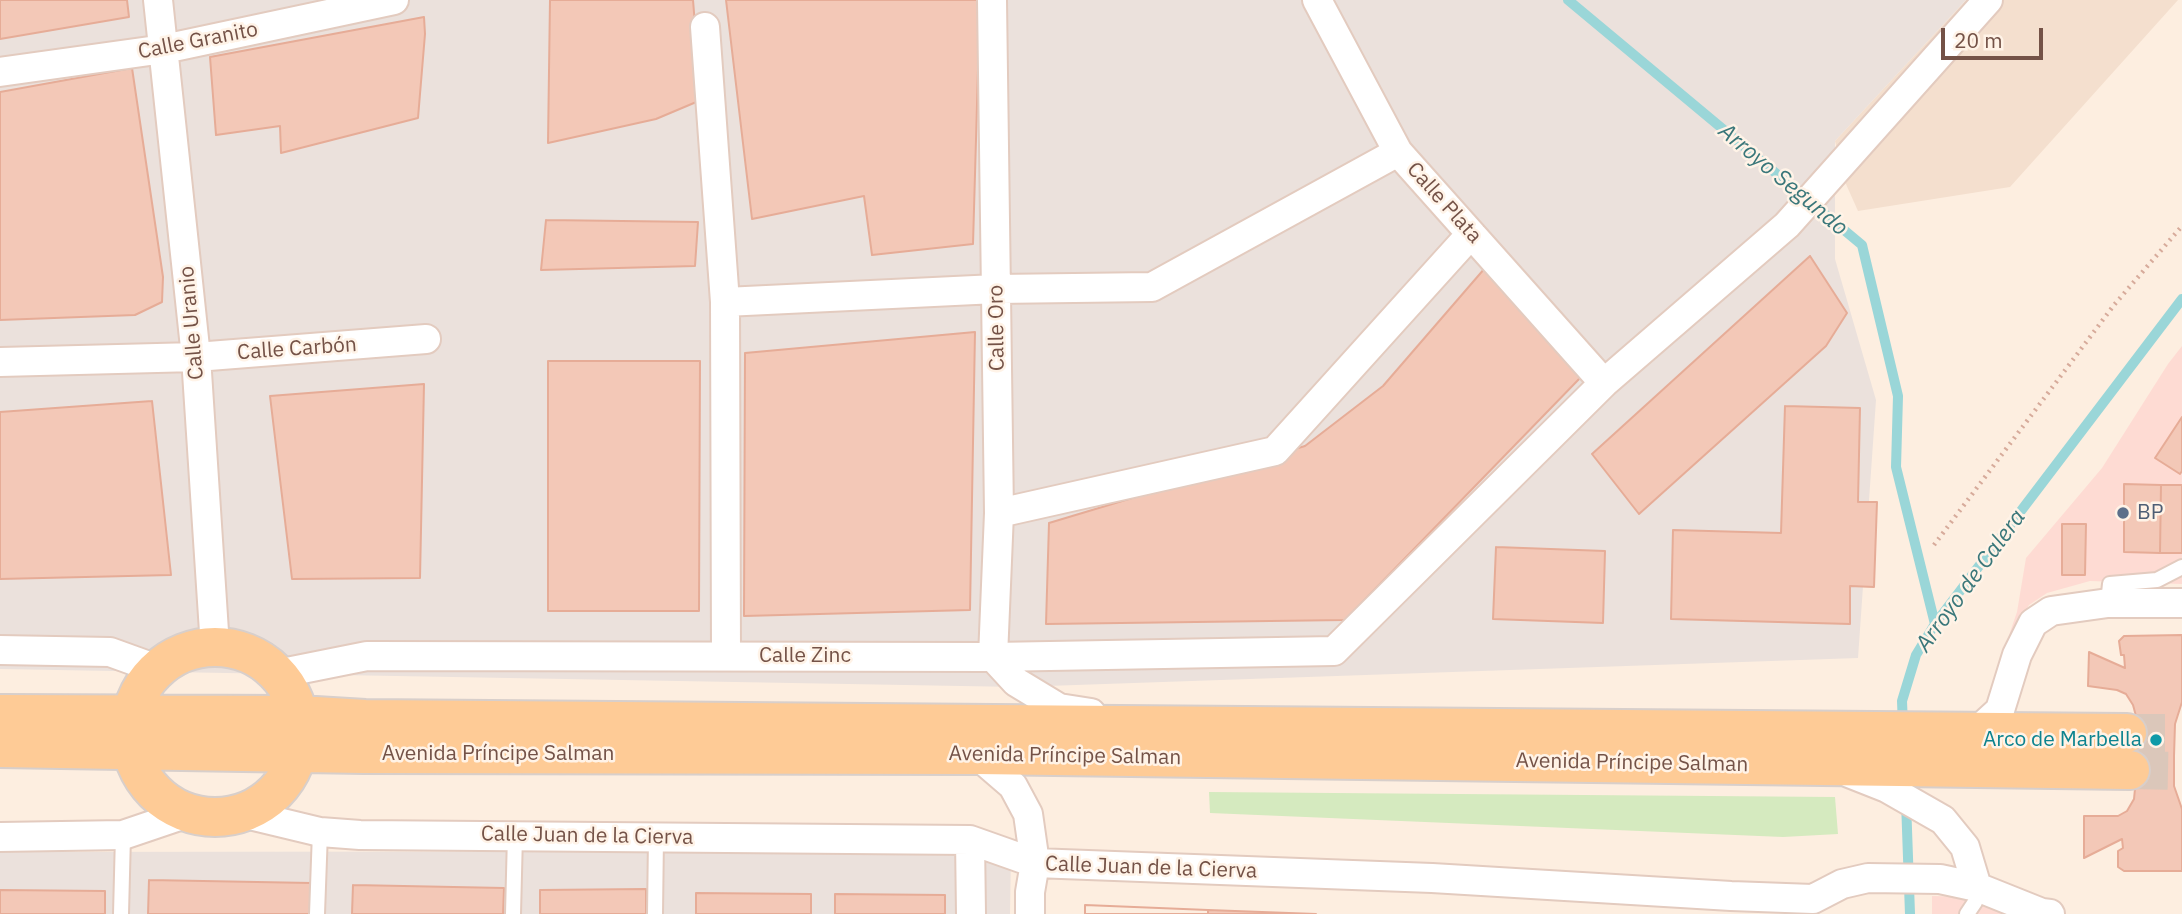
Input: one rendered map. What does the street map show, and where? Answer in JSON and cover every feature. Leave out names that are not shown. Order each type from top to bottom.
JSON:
[{"type":"main road","points":[[215,647],[249,653],[277,674],[290,693],[298,734],[290,772],[277,790],[260,804],[240,813],[214,817],[188,813],[168,803],[152,789],[139,771],[131,732],[141,690],[157,669],[184,652],[215,647]]},
{"type":"main road","name":"Avenida Príncipe Salman","points":[[0,714],[131,732],[298,734],[977,755],[1831,748],[1977,731],[2129,751],[1964,767],[1831,748],[1169,726],[393,720],[298,734]]},
{"type":"main road","name":"Avenida Príncipe Salman","points":[[0,748],[131,732]]},
{"type":"street","name":"Calle Uranio","points":[[158,0],[196,357],[215,647]]},
{"type":"street","name":"Calle Granito","points":[[0,72],[164,49],[394,0]]},
{"type":"street","name":"Calle Oro","points":[[992,0],[999,513],[993,657]]},
{"type":"street","name":"Calle Plata","points":[[1317,0],[1398,152],[1604,383]]},
{"type":"street","points":[[1604,383],[1787,225],[1988,0]]},
{"type":"street","points":[[705,27],[726,302],[726,656]]},
{"type":"street","points":[[726,302],[996,289],[1152,287],[1398,152]]},
{"type":"street","points":[[999,513],[1275,451],[1471,234]]},
{"type":"street","name":"Calle Carbón","points":[[0,362],[196,357],[426,339]]},
{"type":"street","name":"Calle Zinc","points":[[277,674],[367,656],[993,657],[1334,651],[1604,383]]},
{"type":"street","points":[[1977,731],[2000,710],[2017,655],[2032,623],[2051,611],[2108,603],[2182,603]]},
{"type":"street","points":[[0,650],[110,652],[157,669]]},
{"type":"street","points":[[993,657],[1016,682],[1059,708],[1169,726]]},
{"type":"street","points":[[1831,748],[1887,788],[1943,820],[1965,847],[1977,887]]},
{"type":"street","points":[[977,755],[1013,786],[1028,814],[1035,863],[1030,892],[1030,914]]},
{"type":"street","points":[[0,837],[123,835],[188,813]]},
{"type":"street","name":"Calle Juan de la Cierva","points":[[240,813],[320,832],[360,835],[970,841],[1035,863],[1432,878],[1810,906],[1842,884],[1868,878],[1940,879],[1977,887],[2050,914]]},
{"type":"street","points":[[970,841],[971,914]]},
{"type":"lane","points":[[2108,603],[2110,584],[2157,580],[2182,567]]},
{"type":"lane","points":[[317,914],[320,832]]},
{"type":"lane","points":[[121,914],[123,835]]},
{"type":"lane","points":[[513,914],[514,835]]},
{"type":"lane","points":[[655,914],[656,837]]},
{"type":"lane","points":[[1967,914],[1975,902],[1977,887]]},
{"type":"path","points":[[1934,545],[2114,305],[2182,226]]},
{"type":"shaded area","points":[[0,0],[1966,0],[1835,141],[1835,259],[1876,400],[1858,658],[1018,687],[0,669]]},
{"type":"shaded area","points":[[1966,0],[2178,0],[2010,187],[1858,211],[1845,182],[1835,141]]},
{"type":"shaded area","name":"BP","points":[[2182,346],[2182,584],[2090,581],[2047,593],[2029,605],[2006,644],[2017,612],[2026,558],[2102,468]]},
{"type":"shaded area","points":[[1011,851],[1010,914],[0,914],[0,852]]},
{"type":"shaded area","points":[[1932,896],[1983,897],[2026,914],[1932,914]]},
{"type":"green space","points":[[1209,792],[1835,797],[1838,834],[1783,837],[1210,813]]},
{"type":"building","points":[[0,0],[127,0],[129,17],[0,39]]},
{"type":"building","points":[[550,0],[693,0],[701,100],[656,119],[548,143]]},
{"type":"building","points":[[726,0],[980,0],[973,244],[872,255],[864,196],[752,219]]},
{"type":"building","points":[[424,17],[418,118],[281,153],[280,126],[216,135],[210,57]]},
{"type":"building","points":[[132,68],[163,277],[162,302],[135,315],[0,320],[0,92]]},
{"type":"building","points":[[546,220],[698,222],[695,266],[541,270]]},
{"type":"building","points":[[1810,256],[1847,313],[1826,346],[1639,514],[1592,454]]},
{"type":"building","points":[[1485,268],[1581,377],[1345,620],[1046,624],[1049,523],[1305,446],[1383,386]]},
{"type":"building","points":[[975,332],[970,610],[744,616],[745,353]]},
{"type":"building","points":[[548,361],[700,361],[699,611],[548,611]]},
{"type":"building","points":[[424,384],[420,578],[292,579],[270,396]]},
{"type":"building","points":[[152,401],[171,575],[0,579],[0,412]]},
{"type":"building","points":[[1785,406],[1860,408],[1858,502],[1877,502],[1874,587],[1850,586],[1850,624],[1671,619],[1673,530],[1781,533]]},
{"type":"building","points":[[2182,417],[2182,471],[2180,474],[2155,458]]},
{"type":"building","points":[[2124,484],[2161,485],[2160,553],[2124,552]]},
{"type":"building","points":[[2161,485],[2182,485],[2182,553],[2160,553]]},
{"type":"building","points":[[2062,524],[2086,524],[2085,575],[2062,575]]},
{"type":"building","points":[[1496,547],[1605,551],[1603,623],[1493,619]]},
{"type":"building","name":"Arco de Marbella","points":[[2182,635],[2182,702],[2175,724],[2174,786],[2182,809],[2182,871],[2124,871],[2118,867],[2118,851],[2123,848],[2122,839],[2084,858],[2084,816],[2118,816],[2127,811],[2134,799],[2138,758],[2133,705],[2126,694],[2117,690],[2088,686],[2089,652],[2125,668],[2119,641],[2124,636]]},
{"type":"building","points":[[149,880],[311,883],[310,914],[148,914]]},
{"type":"building","points":[[353,885],[504,888],[503,914],[352,914]]},
{"type":"building","points":[[646,889],[646,914],[540,914],[540,890]]},
{"type":"building","points":[[0,890],[105,891],[105,914],[0,914]]},
{"type":"building","points":[[696,893],[811,894],[811,914],[696,914]]},
{"type":"building","points":[[835,894],[945,895],[945,914],[835,914]]},
{"type":"building","points":[[1085,905],[1208,910],[1316,914],[1085,914]]},
{"type":"building","points":[[1085,905],[1208,910],[1208,914],[1085,914]]},
{"type":"waterway","name":"Arroyo Segundo","points":[[1568,0],[1862,245],[1898,396],[1896,467],[1935,624]]},
{"type":"waterway","name":"Arroyo de Calera","points":[[1903,726],[1902,701],[1916,655],[1935,624],[2182,299]]},
{"type":"waterway","name":"Arroyo de Calera","points":[[1906,801],[1910,914]]},
{"type":"tunnel","points":[[2127,733],[2182,733]]},
{"type":"tunnel","points":[[2130,770],[2182,771]]},
{"type":"place","name":"BP","points":[[2123,513]]},
{"type":"place","name":"Arco de Marbella","points":[[2156,740]]}]
